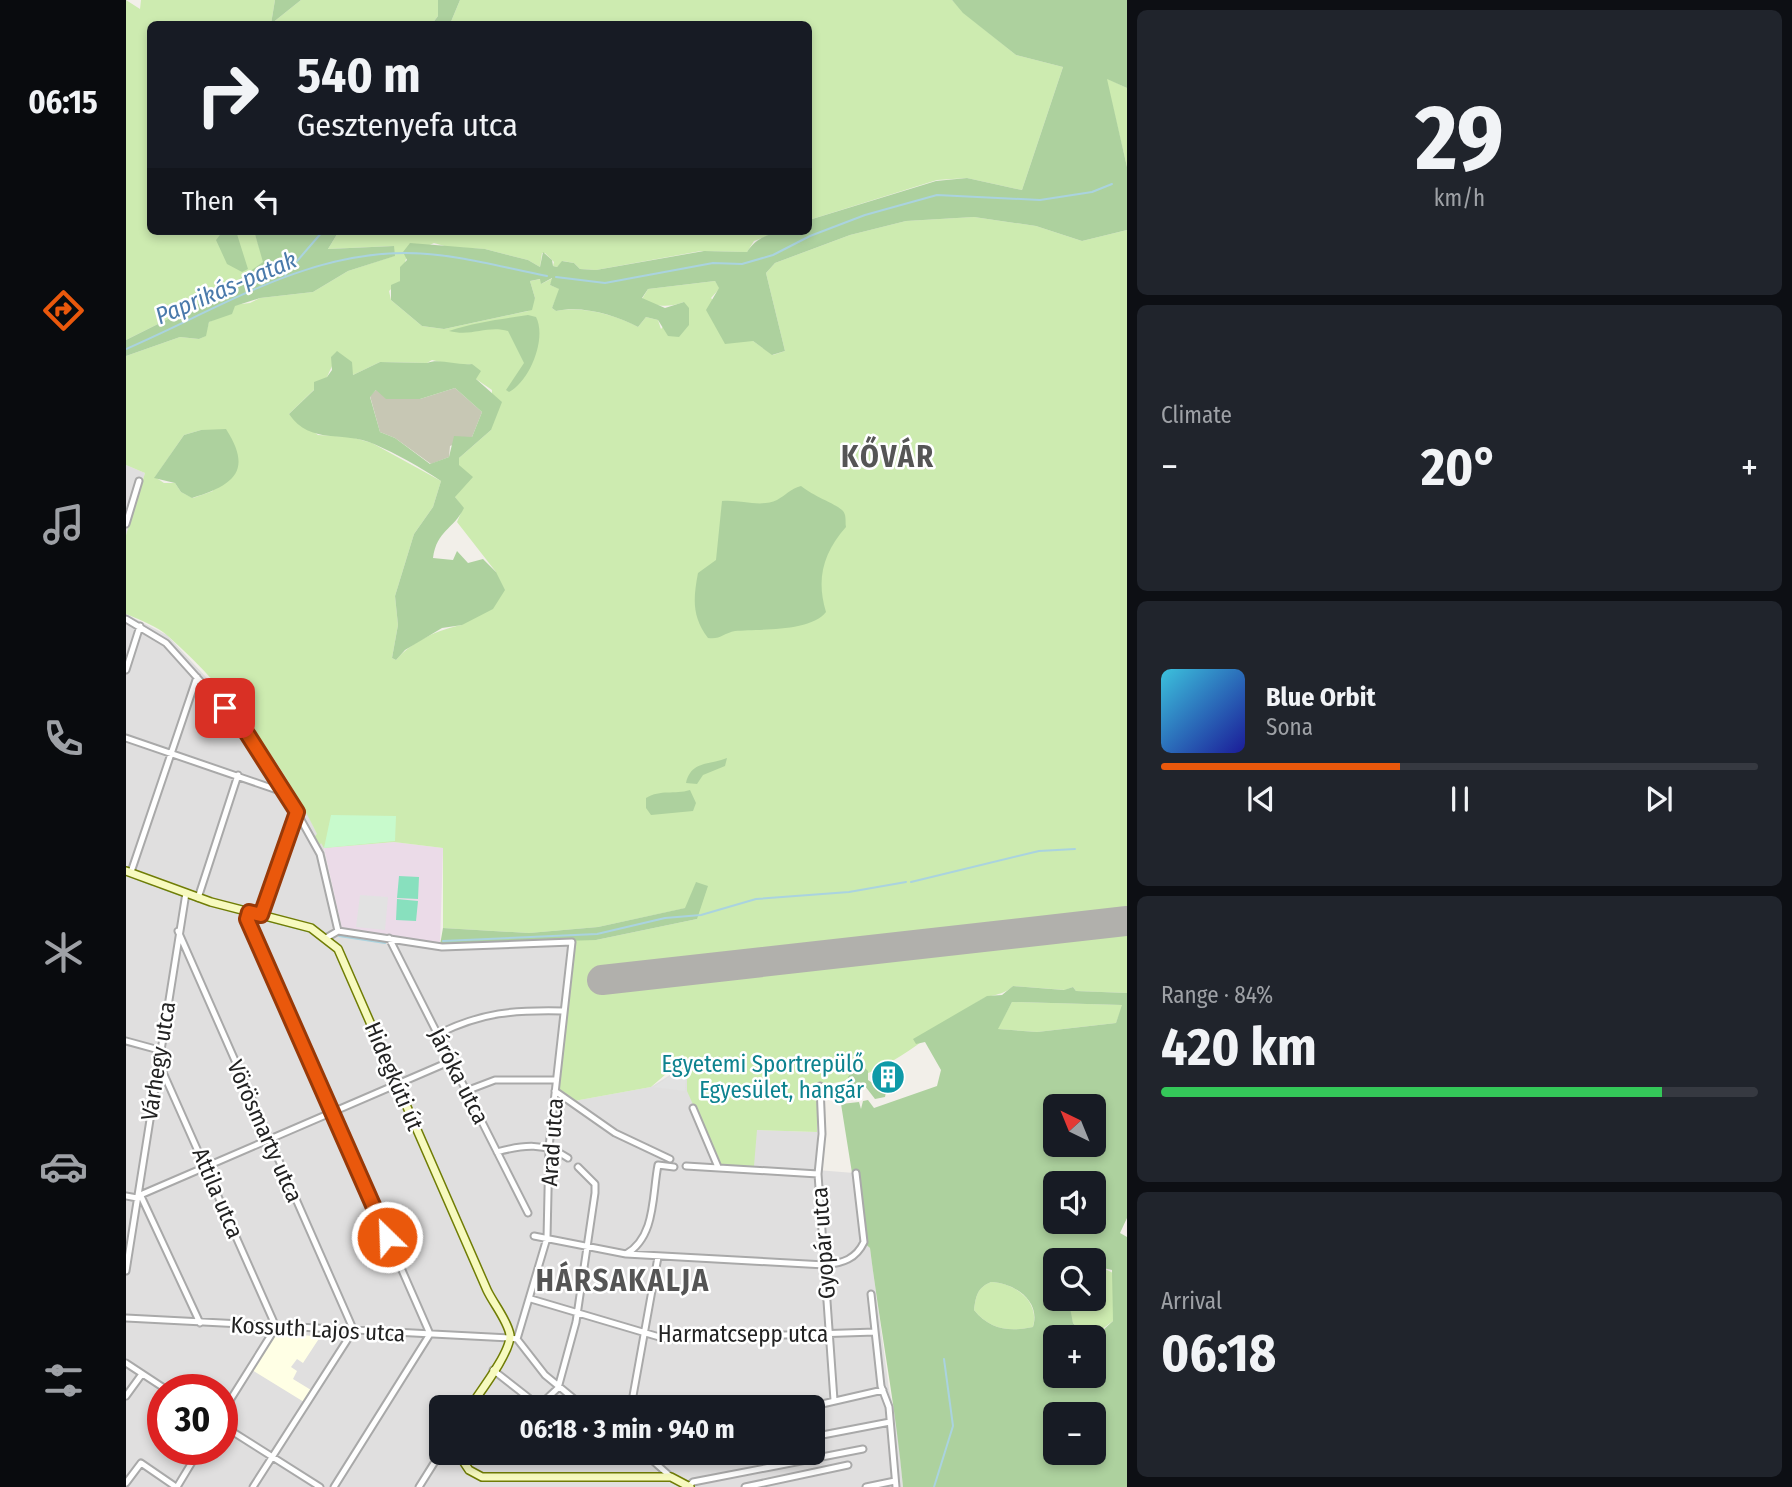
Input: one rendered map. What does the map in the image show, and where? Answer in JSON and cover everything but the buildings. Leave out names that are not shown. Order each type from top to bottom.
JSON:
[{"type":"main road","points":[[128,872],[185,896],[248,914],[301,925],[326,938]]},
{"type":"main road","name":"Hidegkúti út","points":[[326,938],[341,955],[513,1339]]},
{"type":"main road","points":[[478,1395],[513,1339]]},
{"type":"main road","points":[[466,1465],[482,1477],[561,1482],[671,1477],[690,1486]]},
{"type":"street","points":[[126,524],[139,481]]},
{"type":"street","points":[[126,619],[166,643],[240,723],[286,793],[323,863],[338,931]]},
{"type":"street","points":[[126,670],[140,626]]},
{"type":"street","points":[[128,872],[197,677]]},
{"type":"street","points":[[126,738],[286,793]]},
{"type":"street","points":[[198,898],[238,775]]},
{"type":"street","points":[[261,915],[297,812]]},
{"type":"street","name":"Várhegy utca","points":[[126,1271],[185,896]]},
{"type":"street","points":[[248,914],[430,1334],[334,1487]]},
{"type":"street","name":"Vörösmarty utca","points":[[178,931],[354,1331]]},
{"type":"street","points":[[326,938],[338,931],[389,938]]},
{"type":"street","name":"Arad utca","points":[[389,938],[442,947],[572,942],[549,1147],[547,1238],[531,1299],[513,1339]]},
{"type":"street","name":"Járóka utca","points":[[389,938],[528,1213]]},
{"type":"street","points":[[438,1034],[487,1014],[511,1010],[563,1011]]},
{"type":"street","points":[[126,1041],[159,1050]]},
{"type":"street","name":"Attila utca","points":[[158,1061],[207,1166],[276,1327]]},
{"type":"street","points":[[126,1196],[138,1196],[451,1062]]},
{"type":"street","points":[[466,1091],[495,1080],[556,1080]]},
{"type":"street","name":"Gyopár utca","points":[[820,1086],[822,1134],[818,1174],[834,1400]]},
{"type":"street","points":[[555,1091],[615,1133],[670,1159]]},
{"type":"street","points":[[693,1108],[719,1167]]},
{"type":"street","points":[[497,1152],[525,1145],[549,1147],[568,1158]]},
{"type":"street","points":[[626,1254],[636,1249],[650,1222],[658,1165],[674,1167]]},
{"type":"street","points":[[686,1166],[818,1174]]},
{"type":"street","points":[[494,1370],[534,1402],[543,1402],[558,1388],[578,1313],[595,1184],[578,1167]]},
{"type":"street","points":[[534,1236],[626,1254],[825,1265],[853,1258],[864,1242],[856,1173]]},
{"type":"street","points":[[138,1196],[200,1323]]},
{"type":"street","points":[[633,1395],[658,1257]]},
{"type":"street","points":[[866,1487],[896,1484],[887,1396],[883,1390],[871,1294]]},
{"type":"street","name":"Harmatcsepp utca","points":[[531,1299],[666,1339],[875,1332]]},
{"type":"street","name":"Kossuth Lajos utca","points":[[126,1318],[513,1339]]},
{"type":"street","points":[[238,1388],[276,1327]]},
{"type":"street","points":[[253,1487],[354,1331]]},
{"type":"street","points":[[513,1339],[568,1395]]},
{"type":"street","points":[[126,1363],[147,1377]]},
{"type":"street","points":[[126,1396],[142,1374]]},
{"type":"street","points":[[825,1403],[883,1390]]},
{"type":"street","points":[[825,1434],[890,1422]]},
{"type":"street","points":[[238,1435],[320,1487]]},
{"type":"street","points":[[690,1486],[693,1482],[863,1448]]},
{"type":"street","points":[[126,1483],[141,1463],[176,1487],[190,1465]]},
{"type":"street","points":[[419,1487],[432,1465]]},
{"type":"street","points":[[658,1465],[671,1477]]},
{"type":"street","points":[[745,1487],[848,1465]]},
{"type":"street","points":[[482,1477],[482,1487]]},
{"type":"shaded area","points":[[455,388],[482,412],[472,437],[450,446],[449,457],[431,464],[395,438],[380,432],[370,396],[377,389],[420,399]]},
{"type":"shaded area","points":[[126,465],[145,473],[126,535]]},
{"type":"shaded area","points":[[126,614],[167,635],[243,717],[274,760],[302,803],[324,848],[342,929],[440,945],[574,940],[574,1101],[651,1087],[676,1071],[756,1130],[817,1132],[817,1170],[854,1173],[863,1242],[870,1248],[889,1389],[897,1422],[903,1487],[126,1487]]},
{"type":"shaded area","points":[[394,842],[443,848],[440,945],[342,929],[324,848]]},
{"type":"shaded area","points":[[360,895],[388,897],[385,930],[356,927]]},
{"type":"shaded area","points":[[675,1073],[686,1078],[685,1091],[654,1087]]},
{"type":"shaded area","points":[[277,1332],[320,1337],[303,1363],[297,1359],[291,1367],[297,1371],[293,1379],[311,1390],[304,1402],[252,1370]]},
{"type":"green space","points":[[126,0],[140,9],[141,0],[275,0],[272,21],[147,21],[147,235],[255,235],[264,262],[220,293],[126,340]]},
{"type":"green space","points":[[275,0],[301,0],[275,21],[272,21]]},
{"type":"green space","points":[[301,0],[438,0],[438,16],[434,21],[275,21]]},
{"type":"green space","points":[[438,0],[460,0],[451,21],[434,21],[438,16]]},
{"type":"green space","points":[[460,0],[952,0],[1016,55],[1063,67],[1022,190],[967,178],[937,180],[812,219],[812,21],[451,21]]},
{"type":"green space","points":[[952,0],[1127,0],[1127,88],[1107,79],[1127,167],[1127,230],[1082,241],[1036,226],[974,217],[906,221],[850,235],[775,263],[766,273],[785,351],[772,355],[753,341],[725,344],[706,310],[719,288],[715,281],[648,289],[642,298],[665,308],[684,302],[689,308],[689,325],[679,337],[668,336],[658,320],[646,317],[638,327],[598,312],[576,309],[556,311],[552,308],[559,289],[550,285],[552,278],[541,284],[540,279],[530,281],[535,298],[532,310],[444,329],[422,326],[391,300],[391,285],[400,281],[400,267],[407,260],[403,252],[410,243],[485,249],[528,260],[540,267],[543,252],[552,260],[553,266],[557,267],[562,261],[574,263],[580,269],[596,270],[704,251],[747,252],[759,239],[769,235],[812,235],[812,219],[936,181],[967,178],[1022,190],[1063,67],[1016,55],[963,13]]},
{"type":"green space","points":[[1106,78],[1127,88],[1127,167]]},
{"type":"green space","points":[[974,217],[1036,226],[1082,241],[1127,230],[1127,993],[1076,991],[1073,987],[1065,990],[1013,986],[1005,992],[979,1001],[884,1066],[841,1082],[817,1085],[817,1132],[757,1130],[754,1166],[720,1165],[687,1091],[687,1077],[676,1071],[666,1074],[651,1087],[574,1101],[557,1090],[574,940],[596,940],[697,919],[696,883],[686,908],[598,927],[529,933],[443,928],[443,848],[394,842],[324,848],[321,843],[319,847],[313,838],[317,834],[288,780],[233,704],[213,680],[169,637],[154,626],[126,614],[126,535],[145,473],[126,465],[126,356],[180,337],[199,339],[205,336],[209,322],[227,313],[233,305],[250,303],[260,298],[313,292],[348,271],[394,256],[394,246],[328,249],[337,235],[770,235],[754,241],[747,252],[701,251],[596,270],[580,269],[574,263],[563,261],[557,267],[553,266],[554,262],[545,253],[542,253],[540,267],[528,260],[485,249],[448,247],[434,243],[407,255],[400,281],[389,291],[391,300],[422,326],[444,329],[528,311],[535,298],[530,281],[541,279],[541,284],[553,278],[550,285],[560,289],[552,308],[556,311],[598,312],[638,327],[646,317],[658,320],[661,329],[684,302],[667,306],[653,304],[642,299],[648,289],[715,281],[720,288],[711,298],[753,341],[773,355],[785,351],[766,273],[775,263],[850,235],[906,221]],"holes":[[[432,360],[457,366],[472,364],[476,379],[492,390],[491,430],[459,458],[455,497],[463,508],[457,522],[496,572],[462,625],[426,637],[396,660],[392,658],[398,625],[395,596],[414,534],[433,507],[441,481],[372,443],[351,437],[318,435],[289,414],[327,377],[333,364],[351,370],[353,375],[380,362],[427,363]],[[201,430],[213,491],[193,498],[181,492],[175,483],[164,483],[155,477],[184,435]]]},
{"type":"green space","points":[[220,235],[237,235],[248,269],[242,272],[227,264],[216,240]]},
{"type":"green space","points":[[255,235],[337,235],[328,249],[394,246],[395,256],[348,271],[313,292],[260,298],[235,306],[232,314],[209,322],[206,336],[199,339],[180,337],[126,356],[126,340],[220,293],[263,262]]},
{"type":"green space","points":[[528,315],[536,317],[539,326],[538,347],[524,379],[509,392],[506,390],[524,363],[508,331],[449,331],[479,323]]},
{"type":"green space","points":[[337,351],[352,362],[353,375],[380,362],[437,361],[472,364],[481,371],[476,379],[502,402],[491,430],[459,458],[459,465],[473,477],[455,497],[464,508],[438,541],[433,558],[453,560],[457,551],[468,563],[483,559],[496,572],[505,590],[493,609],[462,625],[442,628],[405,650],[396,660],[392,658],[398,625],[395,596],[414,534],[433,507],[441,481],[374,444],[307,430],[289,414],[314,390],[314,382],[327,377],[332,370],[331,357]],"holes":[[[455,388],[482,412],[472,437],[454,436],[449,457],[430,464],[395,438],[380,432],[370,397],[376,390],[386,399],[420,399]]]},
{"type":"green space","points":[[226,429],[238,456],[235,474],[228,482],[192,498],[181,492],[175,483],[154,478],[184,435],[201,430]]},
{"type":"green space","points":[[801,486],[838,507],[845,516],[846,527],[827,557],[822,577],[826,612],[809,623],[797,626],[735,631],[708,638],[696,615],[695,591],[698,573],[716,560],[722,501],[770,502]]},
{"type":"green space","points":[[727,758],[725,766],[703,775],[697,784],[686,783],[692,770],[702,764]]},
{"type":"green space","points":[[690,790],[696,803],[693,811],[651,815],[646,808],[646,798],[652,795]]},
{"type":"green space","points":[[331,815],[396,816],[395,841],[324,848]]},
{"type":"green space","points":[[399,876],[419,877],[418,899],[397,898]]},
{"type":"green space","points":[[696,882],[708,886],[697,919],[596,940],[440,945],[443,928],[529,933],[598,927],[685,908]]},
{"type":"green space","points":[[397,899],[418,901],[416,921],[396,920]]},
{"type":"green space","points":[[1013,986],[1064,990],[1073,987],[1076,991],[1127,993],[1127,1218],[1120,1233],[1127,1237],[1127,1487],[903,1487],[870,1248],[863,1242],[841,1104],[859,1102],[861,1109],[863,1101],[868,1100],[874,1108],[937,1086],[941,1070],[925,1042],[916,1044],[913,1039],[987,996],[1002,995]],"holes":[[[1012,1002],[1122,1005],[1116,1023],[1037,1032],[998,1029]],[[1043,1248],[1106,1248],[1106,1269],[1112,1270],[1113,1321],[1106,1327],[1106,1388],[1043,1388],[1043,1325],[1075,1325],[1071,1311],[1043,1311]],[[991,1282],[1009,1286],[1024,1295],[1033,1309],[1033,1327],[1001,1328],[980,1317],[974,1310],[977,1297],[980,1290]]]},
{"type":"green space","points":[[1012,1002],[1123,1005],[1116,1023],[1037,1032],[997,1029]]},
{"type":"green space","points":[[856,1065],[862,1065],[868,1071],[868,1080],[886,1092],[885,1097],[875,1099],[865,1086],[861,1086],[858,1095],[847,1090],[848,1077]]},
{"type":"green space","points":[[1106,1270],[1115,1274],[1113,1321],[1106,1326],[1073,1323],[1070,1311],[1106,1311]]},
{"type":"green space","points":[[991,1282],[1009,1286],[1024,1295],[1033,1309],[1033,1327],[1001,1328],[980,1317],[974,1310],[977,1297],[980,1290]]},
{"type":"waterway","name":"Paprikás-patak","points":[[556,277],[605,283],[713,263],[742,264],[773,255],[810,236],[865,215],[937,195],[1040,200],[1092,192],[1112,184]]},
{"type":"waterway","points":[[285,275],[320,235]]},
{"type":"waterway","name":"Paprikás-patak","points":[[126,349],[261,286],[331,263],[367,256],[405,253],[441,255],[547,276]]},
{"type":"waterway","points":[[911,882],[1039,851],[1075,849]]},
{"type":"waterway","points":[[130,876],[152,885]]},
{"type":"waterway","points":[[443,941],[597,934],[665,918],[701,915],[756,899],[849,892],[906,882]]},
{"type":"waterway","points":[[161,888],[183,896]]},
{"type":"waterway","points":[[188,898],[236,912]]},
{"type":"waterway","points":[[265,920],[311,932]]},
{"type":"waterway","points":[[339,936],[385,943]]},
{"type":"waterway","points":[[934,1487],[953,1426],[944,1359]]},
{"type":"runway","points":[[602,980],[1127,921]]},
{"type":"place","name":"Egyetemi Sportrepülő Egyesület, hangár","points":[[888,1077]]},
{"type":"district","name":"KŐVÁR","points":[[888,457]]},
{"type":"district","name":"HÁRSAKALJA","points":[[623,1281]]},
{"type":"route","points":[[225,708],[240,723],[297,812],[261,915],[249,912],[247,919],[387,1237]]}]
